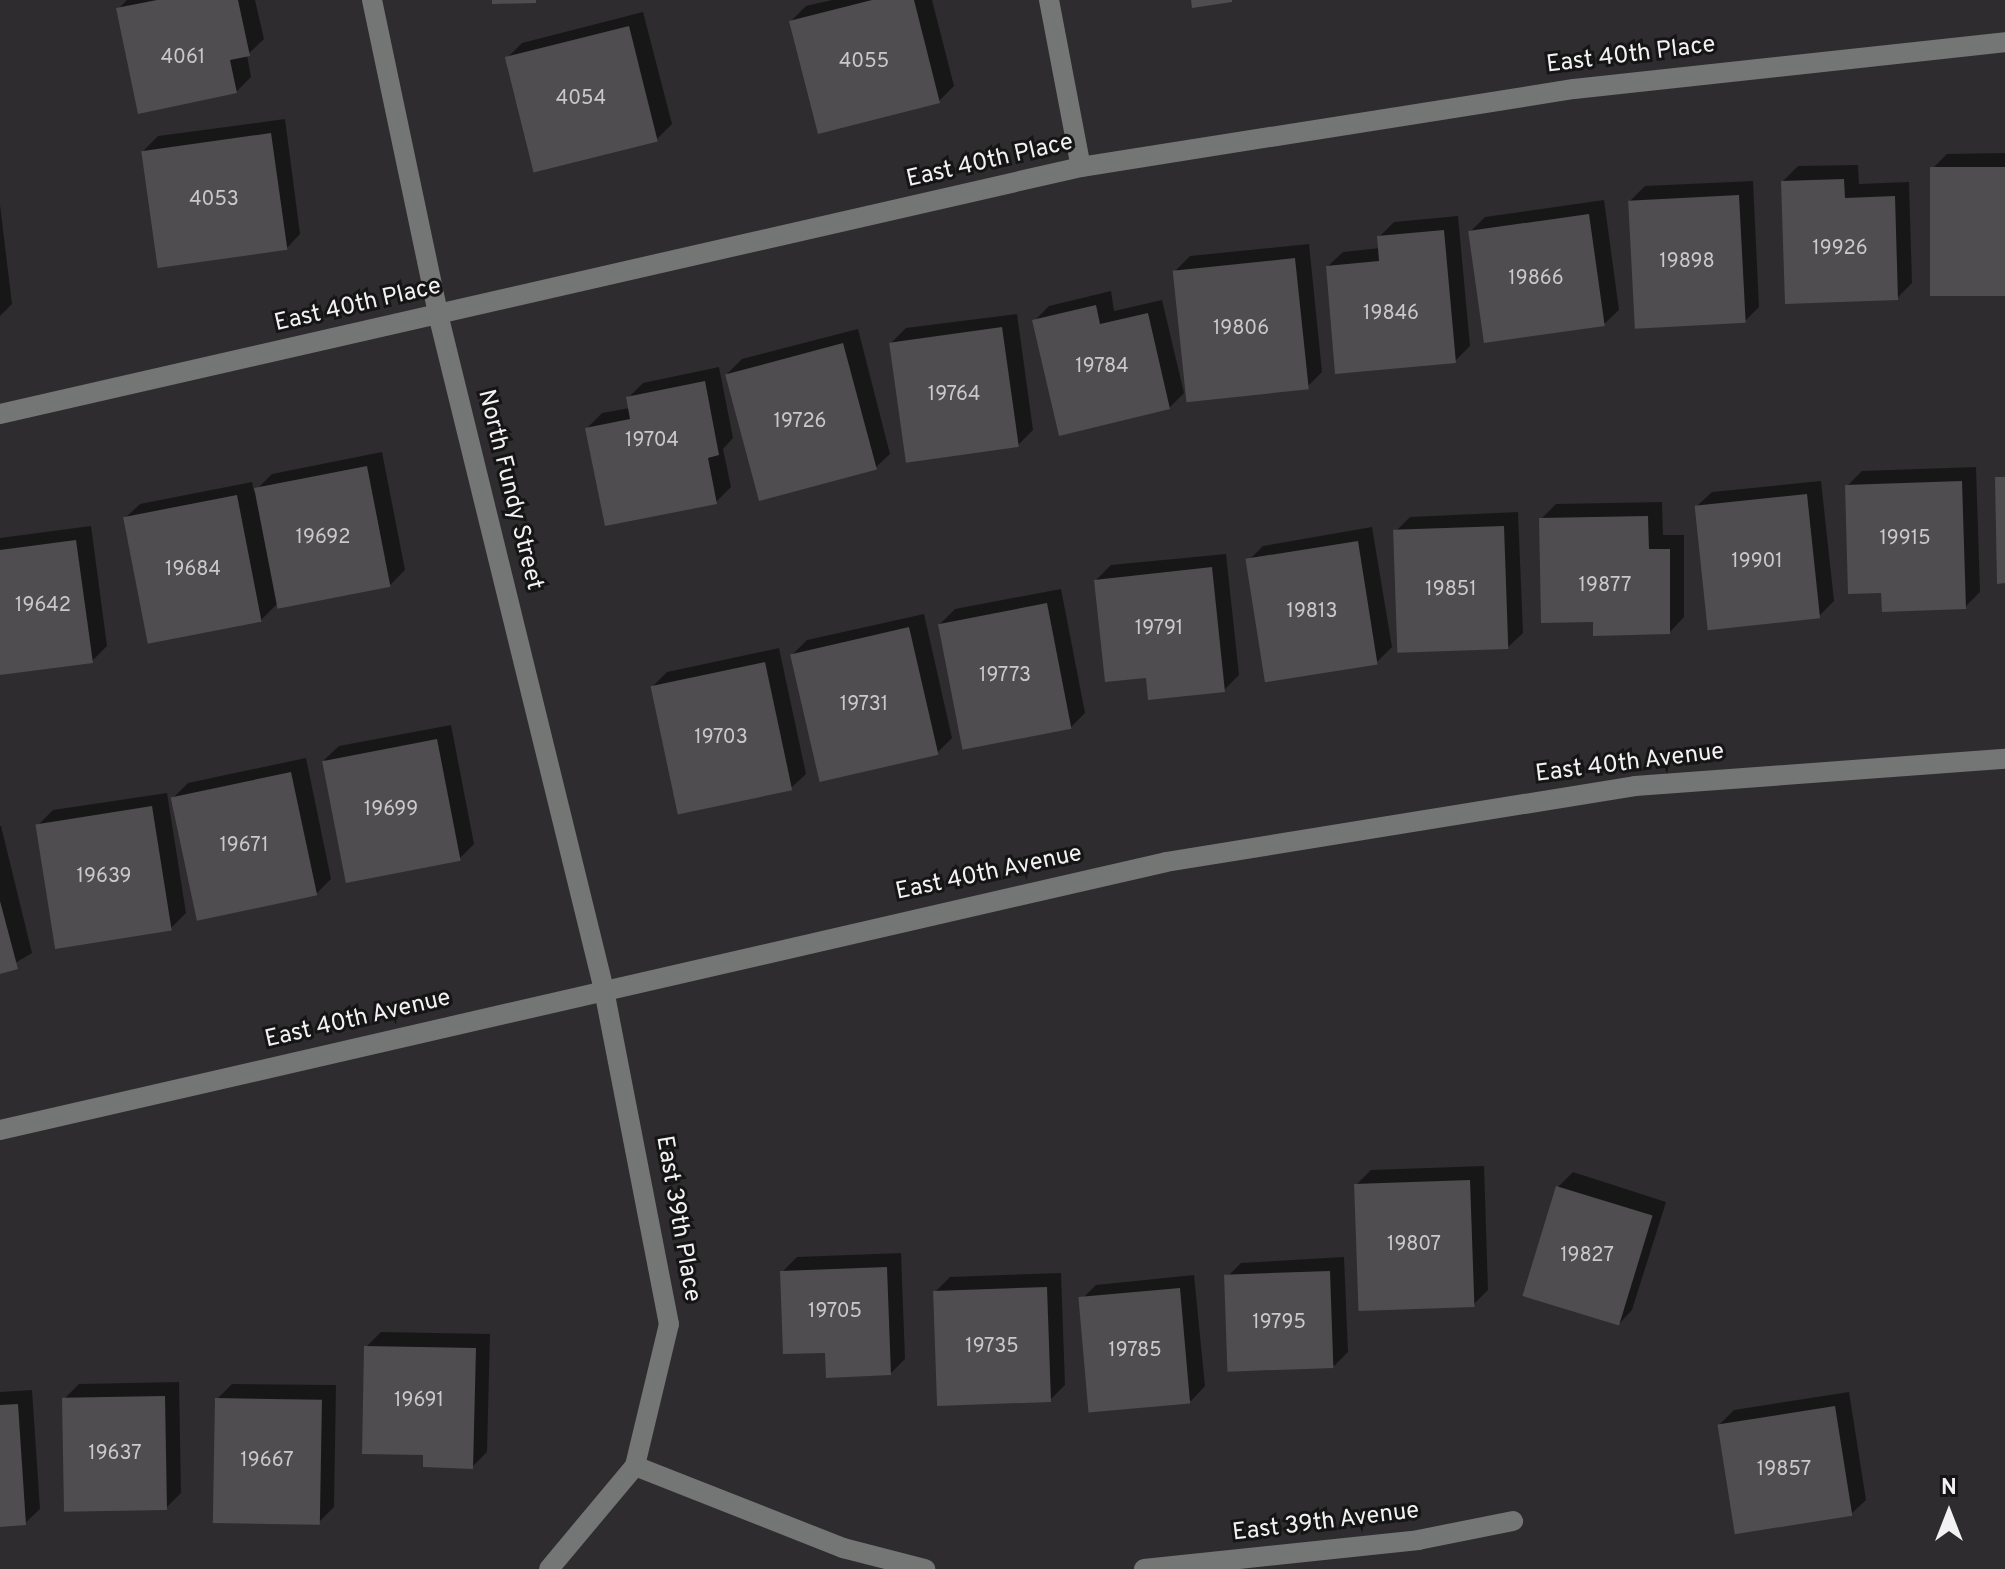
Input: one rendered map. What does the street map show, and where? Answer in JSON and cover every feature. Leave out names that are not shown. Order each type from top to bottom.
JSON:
[{"type":"street","name":"North Fundy Street","points":[[372,0],[438,314],[604,990]]},
{"type":"street","points":[[1049,0],[1081,167]]},
{"type":"street","name":"East 40th Place","points":[[0,414],[1081,167],[1574,89],[2005,42]]},
{"type":"street","name":"East 40th Avenue","points":[[0,1130],[1166,862],[1347,830],[1635,786],[2005,759]]},
{"type":"street","name":"East 39th Place","points":[[549,1569],[635,1466],[669,1324],[604,990]]},
{"type":"street","points":[[635,1466],[843,1548],[925,1569]]},
{"type":"street","name":"East 39th Avenue","points":[[1144,1569],[1418,1540],[1513,1521]]},
{"type":"building","points":[[157,0],[238,0],[250,56],[230,60],[237,93],[138,114],[116,8]]},
{"type":"building","points":[[492,0],[536,0],[536,3],[492,4]]},
{"type":"building","points":[[872,0],[914,0],[940,103],[818,134],[789,21]]},
{"type":"building","points":[[1191,0],[1232,0],[1232,2],[1192,8]]},
{"type":"building","points":[[629,26],[658,141],[534,172],[505,57]]},
{"type":"building","points":[[271,133],[287,250],[158,268],[141,151]]},
{"type":"building","points":[[1930,167],[2005,167],[2005,296],[1930,296]]},
{"type":"building","points":[[1844,179],[1845,198],[1895,196],[1898,300],[1785,304],[1781,181]]},
{"type":"building","points":[[1739,195],[1746,323],[1635,329],[1628,201]]},
{"type":"building","points":[[1589,214],[1605,326],[1484,343],[1468,231]]},
{"type":"building","points":[[1444,230],[1456,363],[1335,374],[1326,266],[1379,261],[1377,236]]},
{"type":"building","points":[[1295,258],[1309,389],[1186,402],[1173,271]]},
{"type":"building","points":[[1096,305],[1100,324],[1148,313],[1170,409],[1059,436],[1032,320]]},
{"type":"building","points":[[1002,327],[1019,447],[906,463],[889,343]]},
{"type":"building","points":[[843,343],[877,470],[759,501],[725,375]]},
{"type":"building","points":[[705,381],[719,455],[708,458],[717,504],[605,526],[585,428],[630,419],[626,397]]},
{"type":"building","points":[[367,466],[390,587],[278,609],[254,488]]},
{"type":"building","points":[[1995,477],[2005,477],[2005,583],[1997,584]]},
{"type":"building","points":[[1962,481],[1966,609],[1882,612],[1881,593],[1848,594],[1845,485]]},
{"type":"building","points":[[1807,494],[1820,618],[1708,630],[1695,506]]},
{"type":"building","points":[[237,495],[262,622],[148,644],[123,517]]},
{"type":"building","points":[[1648,516],[1649,549],[1670,549],[1670,634],[1593,636],[1593,622],[1541,623],[1539,518]]},
{"type":"building","points":[[1504,526],[1508,649],[1397,653],[1393,530]]},
{"type":"building","points":[[76,540],[93,663],[0,675],[0,550]]},
{"type":"building","points":[[1358,541],[1378,664],[1265,682],[1245,559]]},
{"type":"building","points":[[1212,567],[1225,692],[1148,700],[1146,678],[1105,682],[1094,580]]},
{"type":"building","points":[[1047,603],[1071,729],[962,750],[938,624]]},
{"type":"building","points":[[909,627],[938,755],[820,782],[790,654]]},
{"type":"building","points":[[765,662],[792,790],[678,814],[651,686]]},
{"type":"building","points":[[437,739],[461,861],[346,883],[322,761]]},
{"type":"building","points":[[291,772],[317,895],[197,921],[171,798]]},
{"type":"building","points":[[152,806],[172,930],[55,949],[35,824]]},
{"type":"building","points":[[0,901],[18,969],[0,974]]},
{"type":"building","points":[[1470,1180],[1474,1307],[1359,1311],[1354,1184]]},
{"type":"building","points":[[1556,1186],[1653,1216],[1619,1326],[1522,1296]]},
{"type":"building","points":[[887,1267],[891,1375],[826,1378],[825,1353],[783,1354],[780,1271]]},
{"type":"building","points":[[1330,1271],[1333,1368],[1227,1372],[1224,1275]]},
{"type":"building","points":[[1047,1287],[1051,1402],[937,1406],[933,1291]]},
{"type":"building","points":[[1180,1288],[1190,1404],[1088,1412],[1078,1297]]},
{"type":"building","points":[[364,1346],[476,1348],[473,1469],[423,1467],[423,1455],[362,1454]]},
{"type":"building","points":[[165,1396],[167,1510],[64,1512],[62,1398]]},
{"type":"building","points":[[215,1398],[322,1400],[320,1525],[213,1523]]},
{"type":"building","points":[[18,1404],[26,1525],[0,1527],[0,1405]]},
{"type":"building","points":[[1835,1406],[1852,1516],[1735,1534],[1717,1425]]}]
